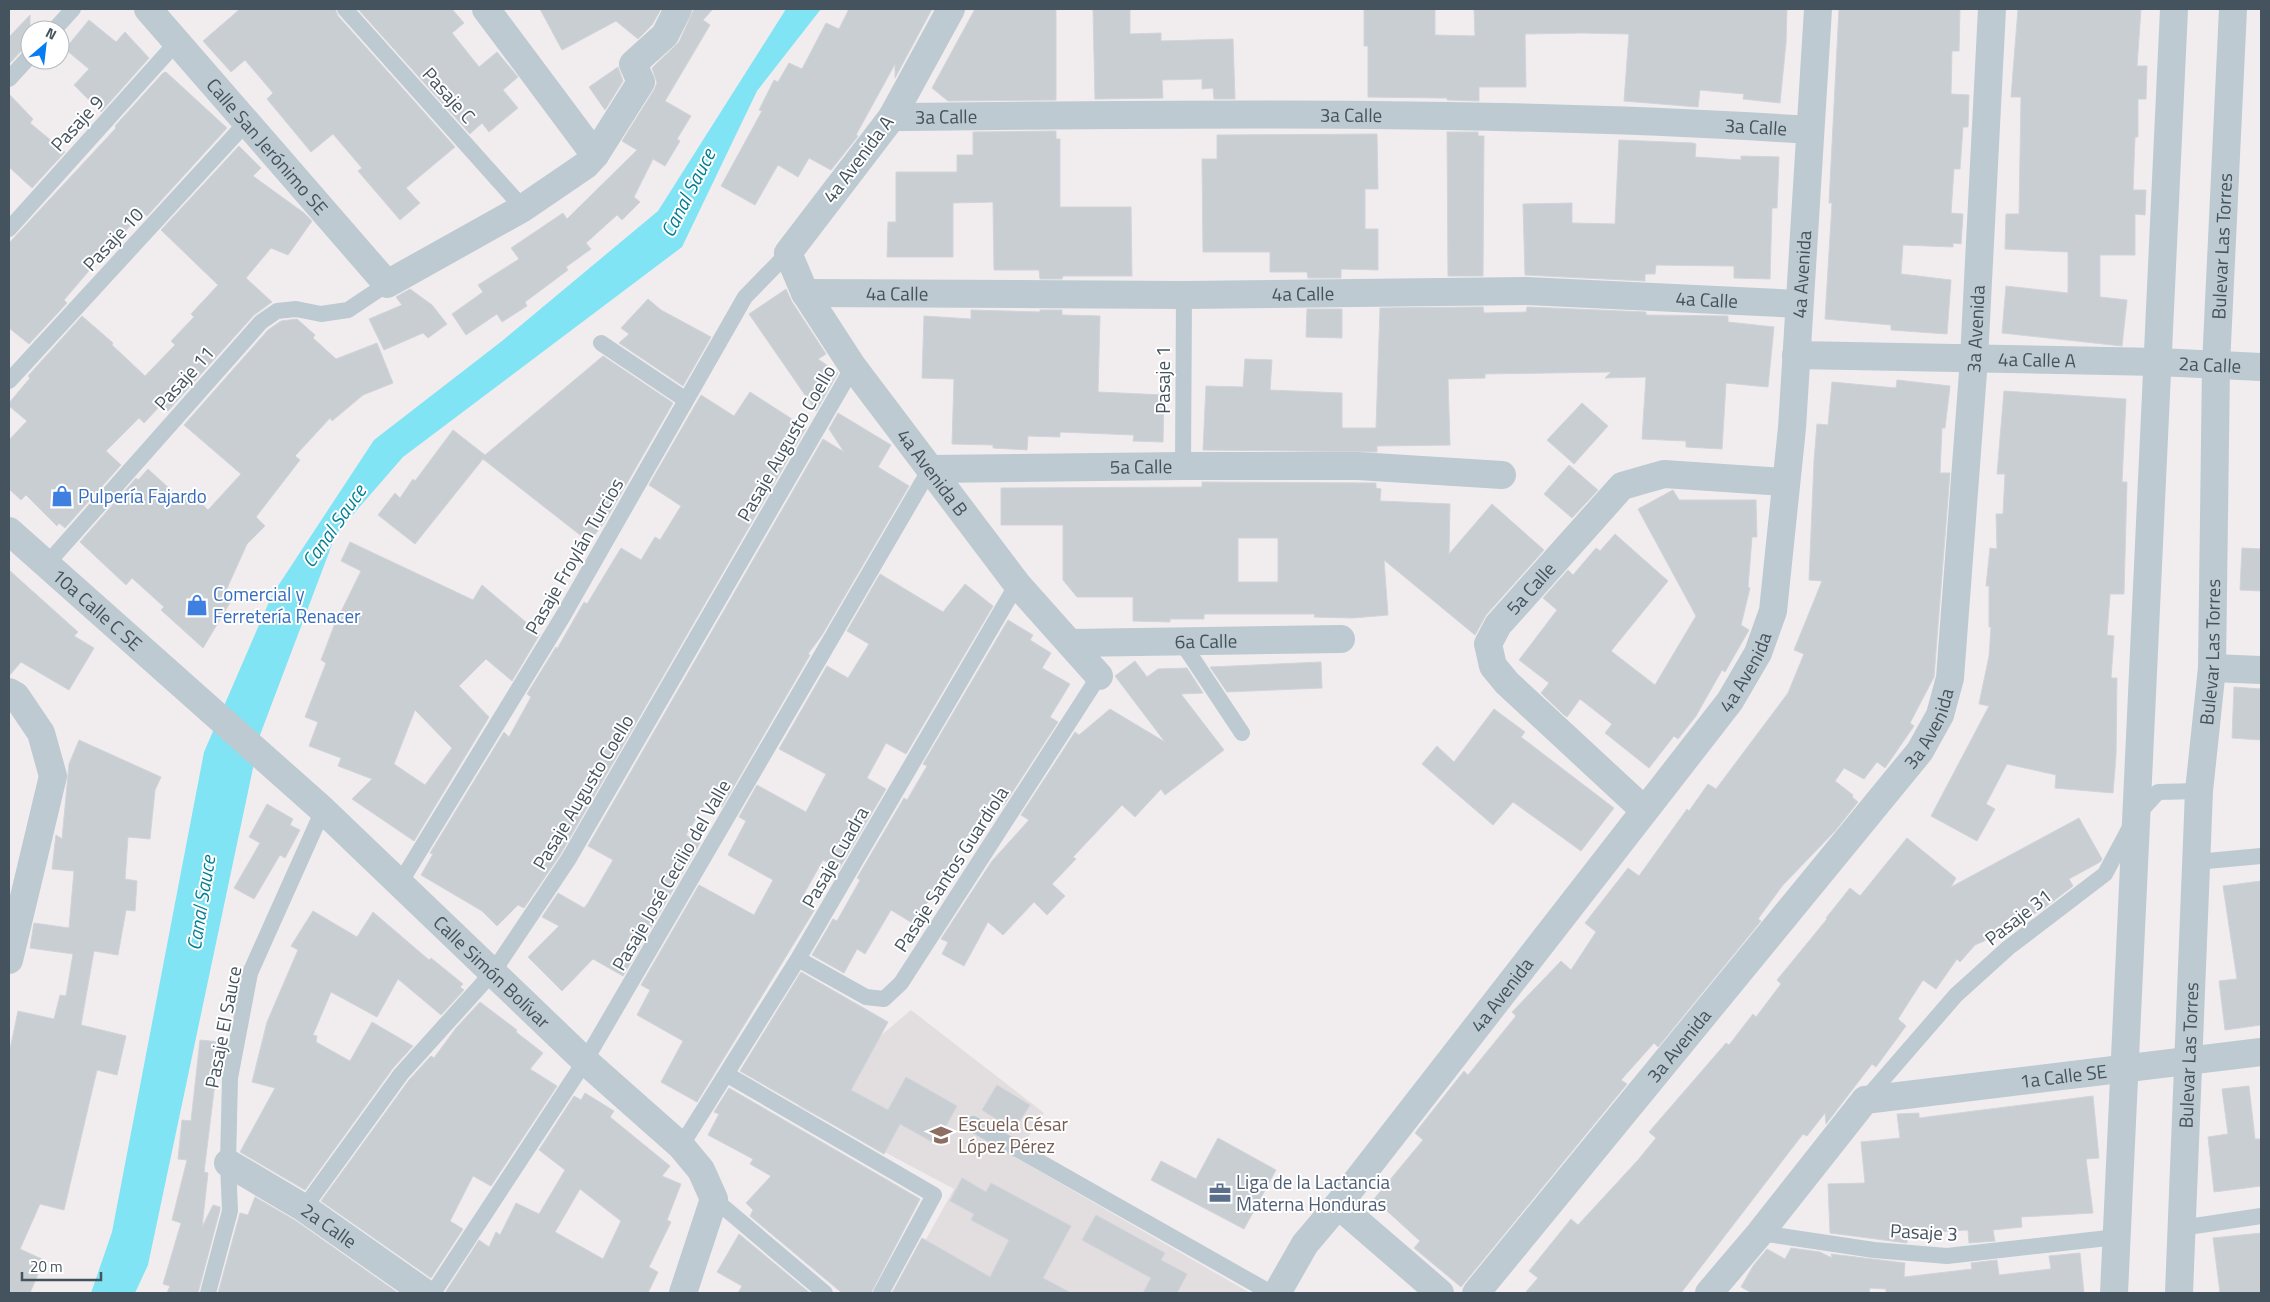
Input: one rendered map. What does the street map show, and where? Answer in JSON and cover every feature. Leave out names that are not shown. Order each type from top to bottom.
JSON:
[{"type":"street","points":[[486,9],[595,155]]},
{"type":"street","points":[[387,284],[523,208],[586,165],[595,155],[642,82],[632,64],[665,35],[678,9]]},
{"type":"street","name":"4a Avenida A","points":[[788,253],[892,117],[952,9]]},
{"type":"street","name":"4a Avenida","points":[[1277,1293],[1305,1244],[1338,1205],[1730,701],[1758,653],[1773,611],[1792,428],[1818,9]]},
{"type":"street","name":"3a Avenida","points":[[1476,1293],[1920,751],[1940,715],[1950,678],[1974,359],[1992,9]]},
{"type":"street","points":[[2114,1293],[2174,9]]},
{"type":"street","name":"Bulevar Las Torres","points":[[2179,1293],[2199,792],[2212,668],[2216,365],[2233,9]]},
{"type":"street","name":"Calle San Jerónimo SE","points":[[152,10],[176,43],[387,284]]},
{"type":"street","name":"3a Calle","points":[[892,117],[1384,115],[1700,122],[1810,130]]},
{"type":"street","name":"4a Avenida B","points":[[788,253],[806,293],[853,367],[1017,584],[1072,643],[1099,676]]},
{"type":"street","name":"4a Calle","points":[[806,293],[1184,295],[1527,291],[1799,304]]},
{"type":"street","name":"4a Calle A","points":[[1796,356],[2159,362]]},
{"type":"street","name":"2a Calle","points":[[2159,362],[2261,367]]},
{"type":"street","name":"5a Calle","points":[[930,469],[1358,466],[1502,474]]},
{"type":"street","name":"5a Calle","points":[[1644,810],[1508,683],[1493,666],[1488,644],[1498,625],[1622,486],[1664,474],[1785,482]]},
{"type":"street","name":"10a Calle C SE","points":[[9,531],[183,688]]},
{"type":"street","name":"6a Calle","points":[[1072,643],[1341,639]]},
{"type":"street","points":[[2212,668],[2261,670]]},
{"type":"street","name":"Calle Simón Bolívar","points":[[183,688],[323,810],[585,1061],[681,1146],[701,1170],[714,1199]]},
{"type":"street","points":[[9,692],[16,696],[41,733],[53,776],[9,960]]},
{"type":"street","name":"1a Calle SE","points":[[1865,1100],[2261,1052]]},
{"type":"street","points":[[1709,1293],[1760,1233],[1865,1100]]},
{"type":"street","name":"2a Calle","points":[[228,1163],[304,1208],[425,1293]]},
{"type":"street","points":[[683,1293],[714,1199]]},
{"type":"street","points":[[1338,1205],[1440,1293]]},
{"type":"lane","points":[[63,20],[73,9]]},
{"type":"lane","name":"Pasaje C","points":[[345,9],[523,208]]},
{"type":"lane","name":"Pasaje 9","points":[[9,229],[176,43]]},
{"type":"lane","points":[[9,79],[20,67]]},
{"type":"lane","name":"Pasaje 10","points":[[9,382],[246,123]]},
{"type":"lane","name":"Pasaje Froylán Turcios","points":[[400,884],[563,616],[745,297],[788,253]]},
{"type":"lane","name":"Pasaje 11","points":[[46,564],[261,322],[276,311],[296,309],[321,314],[348,310],[387,284]]},
{"type":"lane","name":"Pasaje 1","points":[[1183,466],[1184,295]]},
{"type":"lane","points":[[601,343],[686,400]]},
{"type":"lane","name":"Pasaje Augusto Coello","points":[[304,1208],[401,1074],[493,972],[568,860],[853,367]]},
{"type":"lane","name":"Pasaje José Cecilio del Valle","points":[[433,1293],[585,1061],[930,469]]},
{"type":"lane","name":"Pasaje Cuadra","points":[[681,1146],[798,959],[1017,584]]},
{"type":"lane","points":[[1181,641],[1242,733]]},
{"type":"lane","name":"Pasaje Santos Guardiola","points":[[798,959],[866,997],[884,999],[901,983],[1099,676]]},
{"type":"lane","name":"Pasaje 31","points":[[1865,1100],[1956,995],[2008,948],[2105,874],[2136,816],[2158,792],[2199,792]]},
{"type":"lane","name":"Pasaje El Sauce","points":[[208,1293],[230,1211],[228,1163],[230,1078],[250,973],[323,810]]},
{"type":"lane","points":[[2196,862],[2261,856]]},
{"type":"lane","points":[[726,1074],[934,1196],[881,1293]]},
{"type":"lane","points":[[973,1124],[1271,1293]]},
{"type":"lane","points":[[714,1199],[825,1293]]},
{"type":"lane","points":[[2181,1228],[2261,1216]]},
{"type":"lane","name":"Pasaje 3","points":[[1760,1233],[1874,1250],[1948,1256],[2117,1237]]},
{"type":"shaded area","name":"Escuela César López Pérez","points":[[911,1010],[1044,1113],[1015,1157],[1250,1293],[896,1293],[954,1189],[798,1106]]},
{"type":"water","name":"Canal Sauce","points":[[786,9],[821,9],[757,91],[682,247],[403,457],[336,534],[260,735],[148,1265],[135,1293],[91,1293],[112,1232],[204,752],[272,595],[374,440],[502,341],[658,211]]},
{"type":"building","points":[[240,9],[335,9],[338,16],[455,147],[406,188],[420,203],[400,220],[358,171],[362,168],[333,134],[311,152],[267,99],[273,93],[245,60],[231,72],[203,41]]},
{"type":"building","points":[[358,9],[452,9],[464,23],[452,33],[479,67],[497,52],[518,77],[503,90],[518,108],[489,132],[482,123],[470,134]]},
{"type":"building","points":[[540,9],[661,9],[652,25],[638,39],[616,21],[562,50]]},
{"type":"building","points":[[694,9],[713,9],[703,20],[710,25],[665,101],[691,116],[677,139],[680,141],[665,166],[653,159],[634,197],[640,202],[622,220],[617,215],[586,243],[591,249],[566,267],[568,270],[525,302],[527,306],[502,322],[497,314],[466,335],[452,314],[483,292],[478,285],[519,259],[511,248],[563,213],[567,219],[637,150],[622,141],[657,83],[652,68],[679,42]]},
{"type":"building","points":[[849,9],[932,9],[895,78],[895,64],[856,135],[858,136],[831,170],[809,158],[798,177],[778,165],[755,205],[721,186],[762,111],[759,110],[774,80],[778,82],[789,63],[802,69],[826,23],[839,29]]},
{"type":"building","points":[[975,9],[1056,9],[1056,100],[948,101],[932,88]]},
{"type":"building","points":[[1093,9],[1130,9],[1130,34],[1161,33],[1161,41],[1233,39],[1235,99],[1214,99],[1213,88],[1202,89],[1202,79],[1162,80],[1163,98],[1095,99]]},
{"type":"building","points":[[1364,9],[1435,9],[1435,35],[1475,36],[1474,9],[1787,9],[1786,43],[1780,103],[1743,99],[1744,94],[1700,90],[1698,107],[1624,101],[1629,34],[1583,33],[1525,34],[1526,87],[1479,87],[1479,101],[1447,100],[1447,98],[1368,97],[1368,46],[1364,46]]},
{"type":"building","points":[[1839,9],[1960,9],[1959,51],[1952,51],[1951,94],[1969,95],[1968,127],[1963,127],[1960,169],[1954,169],[1951,213],[1963,214],[1961,244],[1953,243],[1953,247],[1903,245],[1901,274],[1951,280],[1947,334],[1891,330],[1891,325],[1825,319],[1832,203],[1829,203]]},
{"type":"building","points":[[2018,9],[2141,9],[2137,66],[2147,66],[2146,99],[2138,99],[2138,137],[2135,137],[2133,190],[2146,190],[2145,215],[2135,214],[2135,255],[2100,255],[2100,297],[2127,300],[2122,346],[2002,333],[2006,286],[2068,293],[2068,252],[2005,249],[2006,214],[2019,214],[2021,97],[2011,97]]},
{"type":"building","points":[[89,20],[116,42],[125,32],[149,58],[101,112],[74,85],[89,69],[70,53],[70,43]]},
{"type":"building","points":[[20,25],[20,52],[9,64],[9,37]]},
{"type":"building","points":[[618,67],[623,81],[605,110],[589,87]]},
{"type":"building","points":[[166,72],[227,128],[147,216],[143,213],[106,251],[64,300],[67,303],[29,344],[9,328],[9,243],[116,128],[115,126],[163,73]]},
{"type":"building","points":[[9,94],[33,119],[30,123],[65,152],[32,188],[9,167]]},
{"type":"building","points":[[1056,131],[1056,139],[1060,139],[1060,207],[1131,207],[1132,276],[1063,276],[1062,279],[1040,279],[1039,270],[994,270],[993,202],[953,203],[953,257],[887,257],[888,222],[896,222],[896,172],[957,172],[957,155],[973,155],[973,132]]},
{"type":"building","points":[[1447,132],[1478,132],[1478,136],[1484,136],[1483,276],[1448,276]]},
{"type":"building","points":[[1377,134],[1378,189],[1365,189],[1365,229],[1378,229],[1378,270],[1341,269],[1341,278],[1308,278],[1307,272],[1270,272],[1270,252],[1203,252],[1202,159],[1217,159],[1217,135]]},
{"type":"building","points":[[1619,140],[1693,143],[1696,144],[1695,157],[1741,160],[1741,156],[1779,157],[1777,208],[1772,208],[1770,279],[1734,278],[1734,266],[1656,265],[1655,274],[1645,274],[1645,281],[1525,275],[1523,204],[1572,203],[1572,223],[1615,224]]},
{"type":"building","points":[[239,146],[261,168],[253,176],[304,213],[312,221],[288,255],[271,248],[246,278],[272,302],[254,315],[168,411],[161,405],[144,423],[139,418],[106,451],[121,465],[65,528],[59,523],[57,526],[26,495],[21,500],[9,489],[9,440],[27,421],[9,406],[9,403],[30,378],[28,376],[82,316],[113,343],[112,345],[145,376],[175,345],[171,341],[194,317],[191,314],[218,285],[161,230]]},
{"type":"building","points":[[410,289],[432,305],[447,324],[428,338],[423,333],[384,350],[369,319],[402,305],[396,297]]},
{"type":"building","points":[[786,289],[792,302],[826,354],[818,359],[838,373],[816,411],[749,314]]},
{"type":"building","points":[[648,299],[661,310],[711,337],[683,386],[619,343],[629,334],[621,328]]},
{"type":"building","points":[[1483,307],[1484,313],[1526,312],[1527,307],[1646,312],[1646,315],[1728,316],[1728,322],[1774,327],[1768,387],[1726,383],[1722,449],[1686,447],[1686,441],[1642,439],[1646,377],[1605,378],[1611,372],[1485,374],[1485,378],[1448,379],[1450,445],[1377,446],[1377,452],[1203,450],[1206,386],[1243,387],[1245,359],[1272,360],[1270,390],[1342,393],[1342,428],[1376,428],[1380,308]]},
{"type":"building","points":[[1307,309],[1342,309],[1342,338],[1306,337]]},
{"type":"building","points":[[971,310],[1040,312],[1040,310],[1062,310],[1062,315],[1100,316],[1098,392],[1164,395],[1163,442],[1133,441],[1134,435],[1060,432],[1060,437],[1028,436],[1027,450],[993,448],[993,445],[952,444],[954,379],[922,378],[924,316],[971,319]]},
{"type":"building","points":[[297,319],[315,335],[313,338],[336,359],[377,343],[393,383],[363,395],[332,421],[330,418],[295,456],[300,460],[256,517],[265,526],[247,544],[224,595],[231,601],[203,648],[161,610],[164,607],[132,578],[126,585],[80,542],[136,478],[138,480],[148,469],[182,500],[190,492],[208,510],[241,474],[184,425],[268,330],[281,321]]},
{"type":"building","points":[[603,356],[673,403],[604,523],[589,542],[483,459],[415,544],[378,515],[395,493],[400,498],[413,479],[415,481],[453,430],[485,455]]},
{"type":"building","points":[[1897,380],[1950,386],[1945,428],[1942,428],[1940,473],[1950,473],[1934,677],[1910,723],[1914,726],[1885,768],[1877,762],[1864,779],[1844,768],[1835,781],[1853,795],[1852,797],[1858,802],[1835,831],[1783,885],[1758,919],[1761,921],[1658,1047],[1654,1043],[1621,1080],[1627,1084],[1461,1287],[1414,1248],[1420,1241],[1374,1199],[1423,1140],[1415,1133],[1464,1071],[1468,1075],[1516,1016],[1512,1012],[1561,961],[1571,970],[1596,932],[1585,923],[1628,868],[1639,876],[1687,809],[1689,811],[1708,784],[1716,789],[1788,693],[1804,654],[1794,650],[1822,581],[1809,580],[1817,424],[1828,425],[1832,382],[1896,388]]},
{"type":"building","points":[[2004,391],[2126,399],[2122,482],[2127,482],[2124,594],[2110,594],[2107,635],[2114,636],[2111,678],[2117,678],[2116,756],[2113,793],[2055,788],[2056,775],[2007,764],[1986,804],[1995,809],[1977,841],[1931,816],[1989,706],[1979,704],[1989,656],[1991,627],[1989,627],[1989,586],[1986,586],[1990,548],[1997,549],[1996,514],[2003,514],[2005,474],[1997,474]]},
{"type":"building","points":[[750,392],[806,428],[560,855],[524,908],[518,905],[497,926],[482,911],[421,875],[433,854],[430,853],[504,732],[509,737],[531,697],[527,694],[556,647],[557,649],[584,602],[587,604],[621,548],[641,560],[655,537],[660,540],[681,506],[649,485],[701,395],[734,416]]},
{"type":"building","points":[[1582,403],[1608,426],[1574,464],[1547,440]]},
{"type":"building","points":[[838,413],[891,445],[878,467],[909,486],[822,635],[808,654],[810,655],[722,807],[708,799],[686,835],[700,843],[623,976],[593,959],[562,991],[528,957],[559,926],[542,917],[558,893],[584,908],[588,903],[613,860],[588,846],[823,439],[844,452],[829,429]]},
{"type":"building","points":[[1569,465],[1598,490],[1572,518],[1544,494]]},
{"type":"building","points":[[1202,482],[1376,483],[1376,488],[1381,489],[1380,501],[1450,504],[1449,554],[1492,504],[1544,550],[1486,615],[1475,635],[1384,560],[1388,615],[1353,618],[1314,617],[1315,614],[1204,614],[1204,619],[1170,619],[1170,622],[1133,621],[1133,597],[1077,597],[1063,580],[1063,525],[1001,525],[1001,488],[1202,487]],"holes":[[[1238,538],[1278,538],[1278,582],[1238,582]]]},
{"type":"building","points":[[1673,490],[1679,500],[1756,500],[1757,537],[1752,537],[1748,587],[1750,588],[1741,625],[1749,630],[1725,672],[1722,670],[1696,716],[1678,739],[1674,736],[1649,768],[1605,733],[1612,724],[1580,699],[1567,717],[1563,714],[1541,693],[1549,683],[1519,660],[1557,610],[1543,598],[1568,570],[1573,575],[1596,548],[1600,551],[1615,534],[1668,581],[1611,651],[1655,685],[1696,616],[1638,509]]},
{"type":"building","points":[[350,542],[473,600],[482,585],[540,634],[512,681],[486,659],[459,686],[489,717],[414,841],[352,799],[372,779],[338,766],[341,758],[309,746],[318,722],[305,717],[326,663],[321,660],[334,626],[361,571],[341,561]],"holes":[[[415,710],[452,748],[425,785],[394,764]]]},
{"type":"building","points":[[2242,548],[2261,549],[2261,591],[2240,590]]},
{"type":"building","points":[[9,570],[78,632],[74,636],[94,648],[69,690],[21,662],[9,676]]},
{"type":"building","points":[[880,574],[943,612],[965,584],[993,606],[906,754],[886,743],[867,778],[886,789],[839,869],[823,860],[800,901],[815,909],[697,1102],[661,1082],[683,1041],[637,1015],[650,990],[641,985],[699,885],[754,915],[773,880],[728,855],[746,821],[739,817],[757,785],[806,812],[826,774],[779,749],[827,666],[848,678],[869,644],[847,631]]},
{"type":"building","points":[[1008,620],[1033,635],[1030,640],[1051,653],[1042,668],[1070,684],[1050,717],[1058,722],[1004,805],[992,797],[914,924],[891,910],[865,954],[857,949],[844,973],[812,955],[833,919],[837,921],[860,880],[857,878],[904,798],[907,800],[927,766],[923,764]]},
{"type":"building","points":[[1135,661],[1147,677],[1158,669],[1187,668],[1203,693],[1181,694],[1224,750],[1165,795],[1161,789],[1135,817],[1122,805],[1073,857],[1076,859],[1052,884],[1065,896],[1047,915],[1034,902],[1003,935],[988,922],[964,966],[942,954],[948,942],[941,939],[992,861],[1029,820],[1021,815],[1075,732],[1079,735],[1110,709],[1165,742],[1115,676]]},
{"type":"building","points":[[1321,662],[1322,688],[1227,692],[1210,667]]},
{"type":"building","points":[[2234,687],[2261,689],[2261,740],[2232,738]]},
{"type":"building","points":[[1494,709],[1525,732],[1521,737],[1614,808],[1581,851],[1513,802],[1493,825],[1422,764],[1437,746],[1454,762]]},
{"type":"building","points":[[79,740],[161,777],[155,790],[150,839],[128,837],[125,879],[137,881],[135,911],[126,910],[118,955],[94,951],[81,1025],[126,1036],[117,1075],[97,1070],[64,1210],[40,1204],[20,1249],[44,1260],[30,1293],[9,1293],[9,1054],[18,1011],[54,1019],[60,995],[66,996],[73,954],[30,948],[34,923],[69,928],[74,871],[52,869],[56,835],[62,839],[69,764]]},
{"type":"building","points":[[267,804],[293,819],[290,825],[300,830],[285,858],[280,855],[254,899],[234,888],[260,843],[249,837]]},
{"type":"building","points":[[2079,818],[2102,859],[2100,862],[2069,879],[2073,886],[2043,909],[2010,927],[2011,929],[1975,945],[1960,962],[1957,959],[1936,989],[1923,980],[1898,1019],[1906,1026],[1876,1067],[1872,1064],[1826,1124],[1825,1113],[1807,1136],[1803,1134],[1681,1293],[1525,1293],[1538,1278],[1529,1271],[1571,1219],[1578,1225],[1638,1160],[1656,1138],[1649,1132],[1726,1043],[1729,1045],[1753,1014],[1756,1017],[1781,984],[1777,980],[1850,888],[1860,896],[1907,838],[1956,878],[1951,887]]},
{"type":"building","points":[[2261,881],[2261,1025],[2225,1030],[2219,981],[2237,979],[2223,886]]},
{"type":"building","points":[[313,911],[357,937],[373,912],[429,960],[431,958],[463,984],[460,987],[464,990],[441,1015],[398,979],[377,1017],[331,992],[313,1035],[317,1036],[316,1042],[350,1061],[372,1022],[413,1046],[393,1068],[305,1190],[240,1152],[275,1088],[252,1082],[267,1022],[298,950],[291,946]]},
{"type":"building","points":[[801,972],[888,1022],[851,1090],[888,1110],[906,1077],[957,1106],[936,1144],[900,1124],[884,1154],[740,1071]]},
{"type":"building","points":[[480,1002],[517,1030],[516,1032],[543,1053],[530,1069],[557,1086],[491,1186],[473,1176],[450,1221],[463,1229],[431,1278],[321,1201],[409,1080],[431,1056],[434,1058],[456,1028]]},
{"type":"building","points":[[200,1040],[220,1042],[204,1172],[208,1173],[202,1227],[213,1205],[220,1207],[220,1210],[198,1293],[167,1293],[170,1286],[163,1284],[181,1223],[172,1220],[187,1160],[178,1159],[182,1120],[191,1121]]},
{"type":"building","points":[[997,1085],[1030,1105],[1014,1130],[982,1110]]},
{"type":"building","points":[[2249,1086],[2255,1139],[2261,1139],[2261,1186],[2214,1192],[2208,1137],[2228,1134],[2222,1089]]},
{"type":"building","points":[[729,1088],[920,1199],[871,1293],[842,1293],[750,1216],[753,1210],[746,1203],[771,1176],[750,1164],[753,1159],[708,1135],[719,1114],[714,1112]]},
{"type":"building","points":[[585,1093],[614,1111],[610,1117],[670,1166],[662,1176],[681,1184],[667,1220],[671,1222],[649,1267],[658,1272],[648,1293],[445,1293],[479,1240],[489,1247],[496,1232],[500,1235],[516,1203],[539,1214],[565,1170],[539,1150],[574,1096],[581,1100]],"holes":[[[580,1189],[621,1221],[603,1259],[555,1232]]]},
{"type":"building","points":[[2093,1096],[2099,1158],[2086,1159],[2093,1213],[2021,1217],[2022,1227],[1993,1230],[1995,1241],[1969,1243],[1968,1230],[1907,1234],[1907,1243],[1830,1233],[1828,1184],[1865,1183],[1861,1142],[1900,1138],[1897,1114],[1919,1113],[1919,1118]]},
{"type":"building","name":"Liga de la Lactancia Materna Honduras","points":[[1218,1138],[1276,1170],[1244,1229],[1151,1180],[1161,1161],[1196,1179]]},
{"type":"building","points":[[962,1178],[986,1192],[991,1183],[1071,1226],[1043,1278],[1071,1293],[892,1293],[922,1238],[990,1277],[1009,1240],[971,1220],[974,1214],[950,1201]]},
{"type":"building","points":[[255,1197],[296,1221],[398,1293],[218,1293],[240,1213],[248,1215]]},
{"type":"building","points":[[1096,1215],[1165,1253],[1161,1260],[1187,1274],[1177,1293],[1143,1293],[1151,1278],[1082,1240]]},
{"type":"building","points":[[2261,1233],[2261,1293],[2220,1293],[2213,1238]]},
{"type":"building","points":[[739,1234],[810,1293],[738,1293],[742,1286],[717,1272]]},
{"type":"building","points":[[1791,1248],[1820,1252],[1832,1258],[1831,1254],[1905,1263],[1904,1277],[1972,1269],[1971,1263],[1997,1260],[1999,1275],[2051,1269],[2049,1256],[2080,1253],[2084,1293],[1886,1293],[1886,1289],[1870,1288],[1869,1293],[1752,1293],[1741,1287],[1753,1266],[1767,1249],[1785,1259]]},
{"type":"place","name":"Pulpería Fajardo","points":[[62,496]]},
{"type":"place","name":"Comercial y Ferretería Renacer","points":[[197,605]]},
{"type":"place","name":"Escuela César López Pérez","points":[[941,1135]]},
{"type":"place","name":"Liga de la Lactancia Materna Honduras","points":[[1220,1193]]}]
